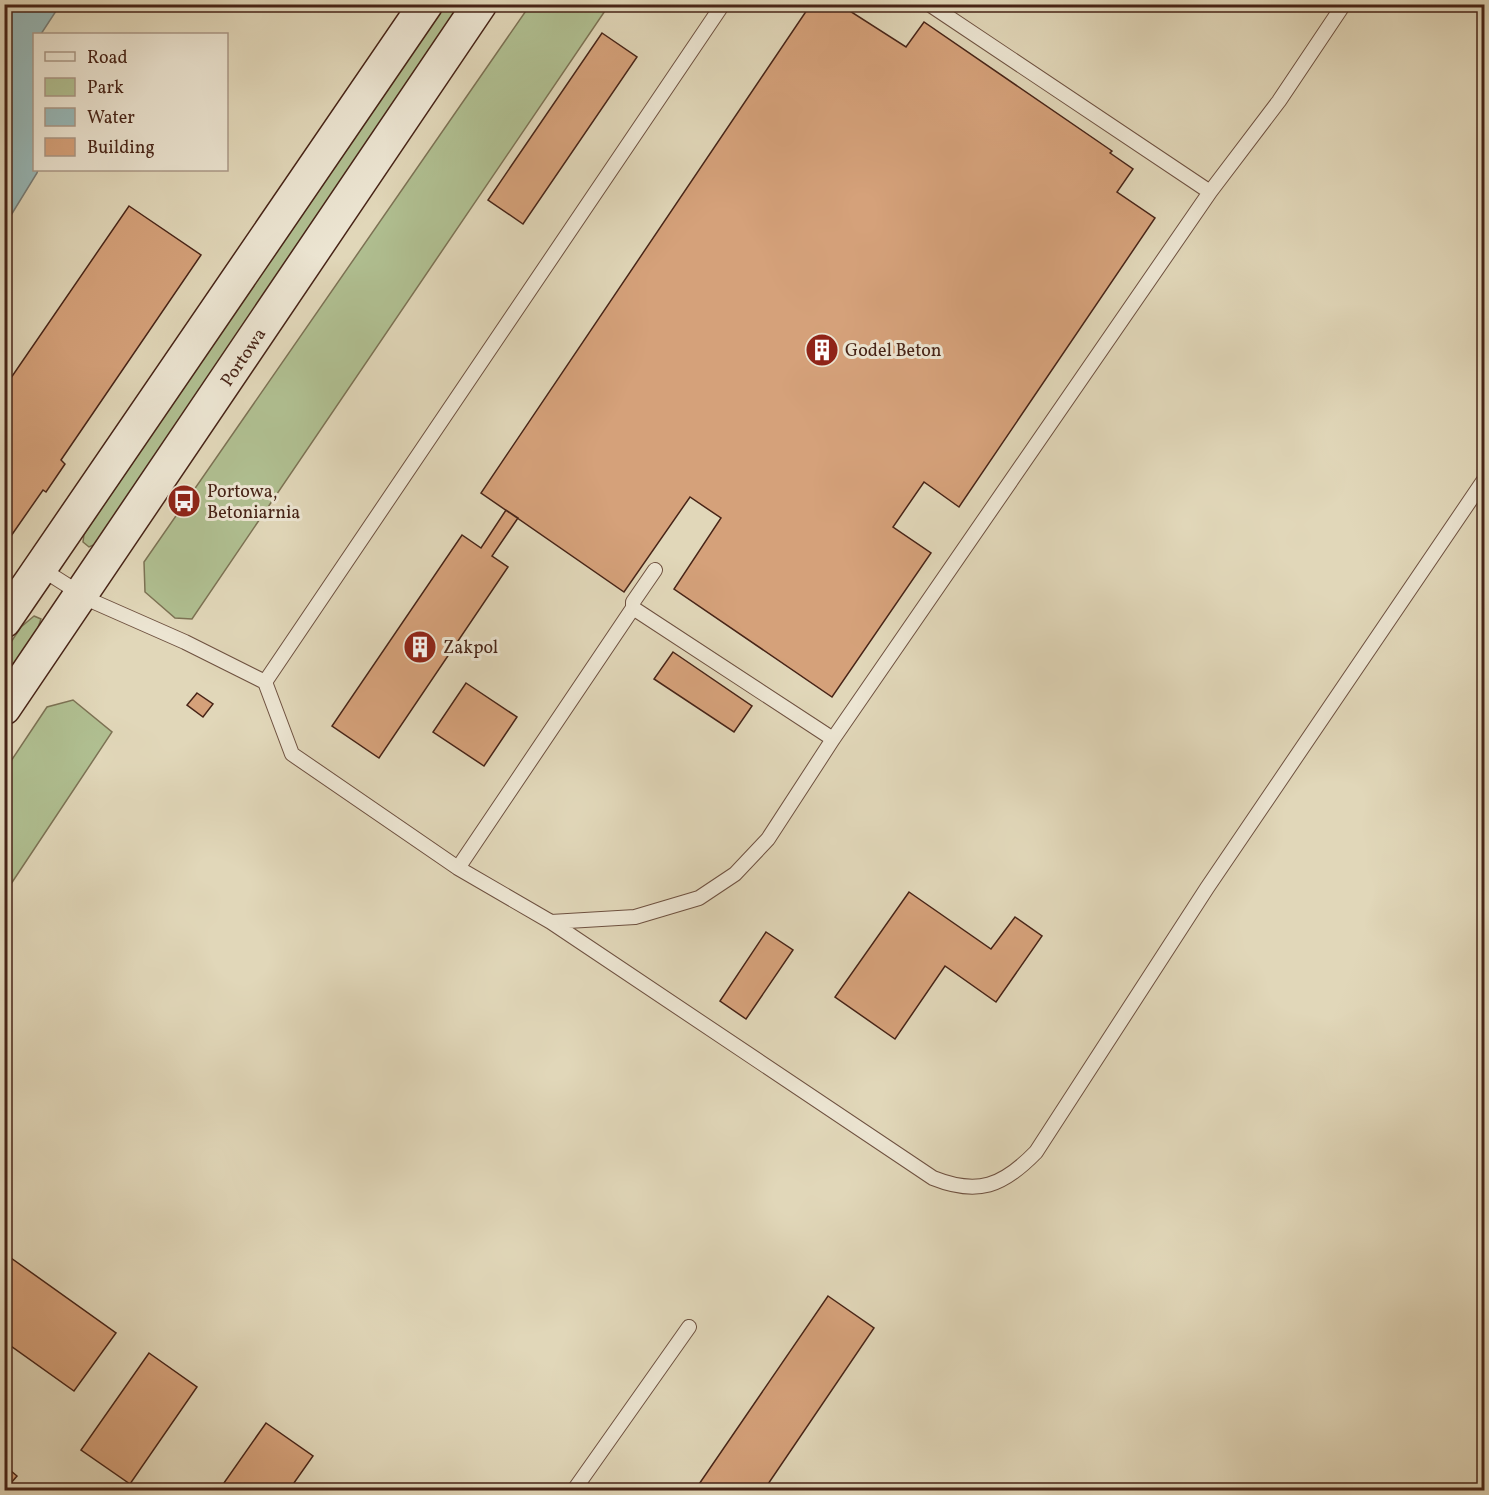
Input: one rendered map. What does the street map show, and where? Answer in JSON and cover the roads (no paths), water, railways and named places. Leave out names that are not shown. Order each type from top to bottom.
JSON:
[{"type":"street","points":[[4,621],[426,4]]},
{"type":"street","name":"Portowa","points":[[4,708],[480,4]]},
{"type":"lane","points":[[265,681],[723,4]]},
{"type":"lane","points":[[929,4],[1210,192]]},
{"type":"lane","points":[[552,922],[635,917],[699,898],[735,874],[768,839],[833,739],[1210,192],[1279,101],[1344,4]]},
{"type":"lane","points":[[40,568],[82,594],[265,681],[292,754],[458,868],[552,922],[933,1178],[951,1185],[971,1188],[985,1187],[1001,1180],[1018,1170],[1036,1152],[1207,888],[1485,480]]},
{"type":"lane","points":[[458,868],[633,608],[633,602],[655,570]]},
{"type":"lane","points":[[633,608],[833,739]]},
{"type":"lane","points":[[574,1491],[689,1326]]},
{"type":"water","points":[[5,4],[60,5],[42,33],[33,33],[33,171],[38,171],[5,225]]},
{"type":"place","name":"Godel Beton","points":[[822,350]]},
{"type":"place","name":"Portowa, Betoniarnia","points":[[184,501]]},
{"type":"place","name":"Zakpol","points":[[420,647]]}]
